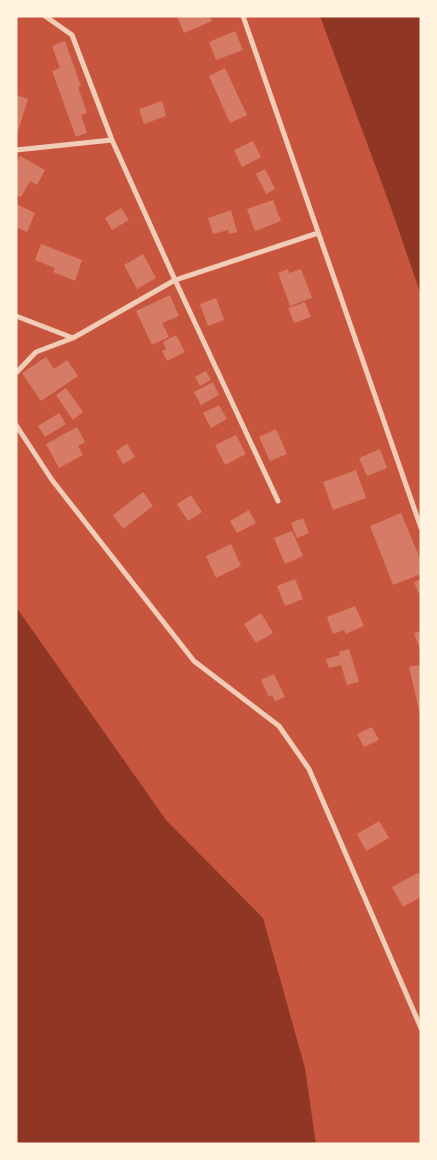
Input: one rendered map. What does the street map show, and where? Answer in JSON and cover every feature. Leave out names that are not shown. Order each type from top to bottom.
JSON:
[{"type":"street","points":[[45,16],[72,35],[112,140],[278,501]]},
{"type":"street","points":[[243,16],[421,528]]},
{"type":"street","points":[[16,150],[112,140]]},
{"type":"street","points":[[16,373],[36,352],[73,338],[175,280],[318,233]]},
{"type":"street","points":[[16,316],[73,338]]},
{"type":"street","points":[[16,425],[52,480],[194,660],[279,726],[309,769],[421,1028]]},
{"type":"shaded area","points":[[320,16],[421,16],[421,295],[391,208]]},
{"type":"shaded area","points":[[16,607],[166,820],[263,918],[305,1068],[316,1144],[16,1144]]},
{"type":"building","points":[[177,16],[210,16],[212,21],[184,33]]},
{"type":"building","points":[[235,31],[243,50],[216,60],[209,42]]},
{"type":"building","points":[[65,41],[81,86],[78,87],[87,113],[81,115],[87,133],[76,137],[52,71],[60,68],[52,46]]},
{"type":"building","points":[[225,68],[247,115],[230,123],[209,76]]},
{"type":"building","points":[[16,95],[28,99],[17,134],[16,134]]},
{"type":"building","points":[[162,101],[166,116],[144,124],[139,109]]},
{"type":"building","points":[[253,141],[261,157],[242,167],[234,150]]},
{"type":"building","points":[[20,156],[45,170],[37,185],[30,181],[21,197],[16,195],[16,163]]},
{"type":"building","points":[[265,169],[275,189],[266,194],[256,174]]},
{"type":"building","points":[[273,200],[281,221],[255,231],[247,209]]},
{"type":"building","points":[[16,204],[35,213],[27,232],[16,227]]},
{"type":"building","points":[[121,208],[129,220],[112,230],[105,218]]},
{"type":"building","points":[[231,210],[237,232],[229,234],[228,230],[213,234],[208,218]]},
{"type":"building","points":[[41,244],[82,260],[75,281],[53,272],[55,268],[35,260]]},
{"type":"building","points":[[143,254],[156,278],[137,289],[124,265]]},
{"type":"building","points":[[288,269],[289,273],[301,269],[312,298],[290,306],[278,273]]},
{"type":"building","points":[[170,295],[179,316],[162,323],[169,337],[152,345],[136,311]]},
{"type":"building","points":[[216,298],[224,320],[208,326],[200,304]]},
{"type":"building","points":[[305,302],[311,317],[294,323],[288,308]]},
{"type":"building","points":[[176,335],[185,352],[167,361],[162,351],[166,349],[163,342]]},
{"type":"building","points":[[46,357],[54,369],[67,360],[78,376],[41,401],[22,373]]},
{"type":"building","points":[[206,371],[211,380],[200,386],[195,377]]},
{"type":"building","points":[[213,382],[219,395],[201,405],[194,392]]},
{"type":"building","points":[[66,388],[83,412],[73,420],[56,395]]},
{"type":"building","points":[[219,405],[227,419],[211,428],[203,413]]},
{"type":"building","points":[[59,413],[66,424],[45,437],[38,426]]},
{"type":"building","points":[[77,427],[85,442],[78,446],[83,455],[59,468],[46,444]]},
{"type":"building","points":[[276,429],[287,454],[270,461],[259,437]]},
{"type":"building","points":[[236,435],[246,454],[225,465],[215,445]]},
{"type":"building","points":[[127,444],[135,457],[123,464],[116,451]]},
{"type":"building","points":[[380,449],[387,468],[367,476],[359,458]]},
{"type":"building","points":[[356,470],[366,498],[333,510],[323,482]]},
{"type":"building","points":[[143,492],[153,506],[123,529],[113,515]]},
{"type":"building","points":[[191,495],[202,512],[188,521],[177,504]]},
{"type":"building","points":[[249,510],[256,523],[237,533],[230,521]]},
{"type":"building","points":[[401,513],[419,556],[421,555],[421,574],[393,585],[370,526]]},
{"type":"building","points":[[303,518],[309,533],[297,538],[291,523]]},
{"type":"building","points":[[292,531],[303,556],[285,564],[274,538]]},
{"type":"building","points":[[231,544],[241,566],[216,578],[206,556]]},
{"type":"building","points":[[295,579],[303,599],[285,606],[277,586]]},
{"type":"building","points":[[421,579],[421,593],[419,594],[414,582]]},
{"type":"building","points":[[355,606],[364,626],[346,634],[344,630],[333,634],[327,617]]},
{"type":"building","points":[[261,613],[273,633],[256,643],[244,624]]},
{"type":"building","points":[[421,631],[421,650],[420,650],[414,633]]},
{"type":"building","points":[[349,649],[359,682],[347,685],[341,665],[329,668],[326,659],[340,655],[339,652]]},
{"type":"building","points":[[421,665],[420,714],[409,667]]},
{"type":"building","points":[[274,674],[285,697],[275,701],[272,695],[269,697],[261,680]]},
{"type":"building","points":[[372,727],[379,740],[364,747],[357,734]]},
{"type":"building","points":[[379,821],[389,838],[366,851],[357,834]]},
{"type":"building","points":[[418,873],[421,877],[421,897],[403,907],[392,887]]}]
